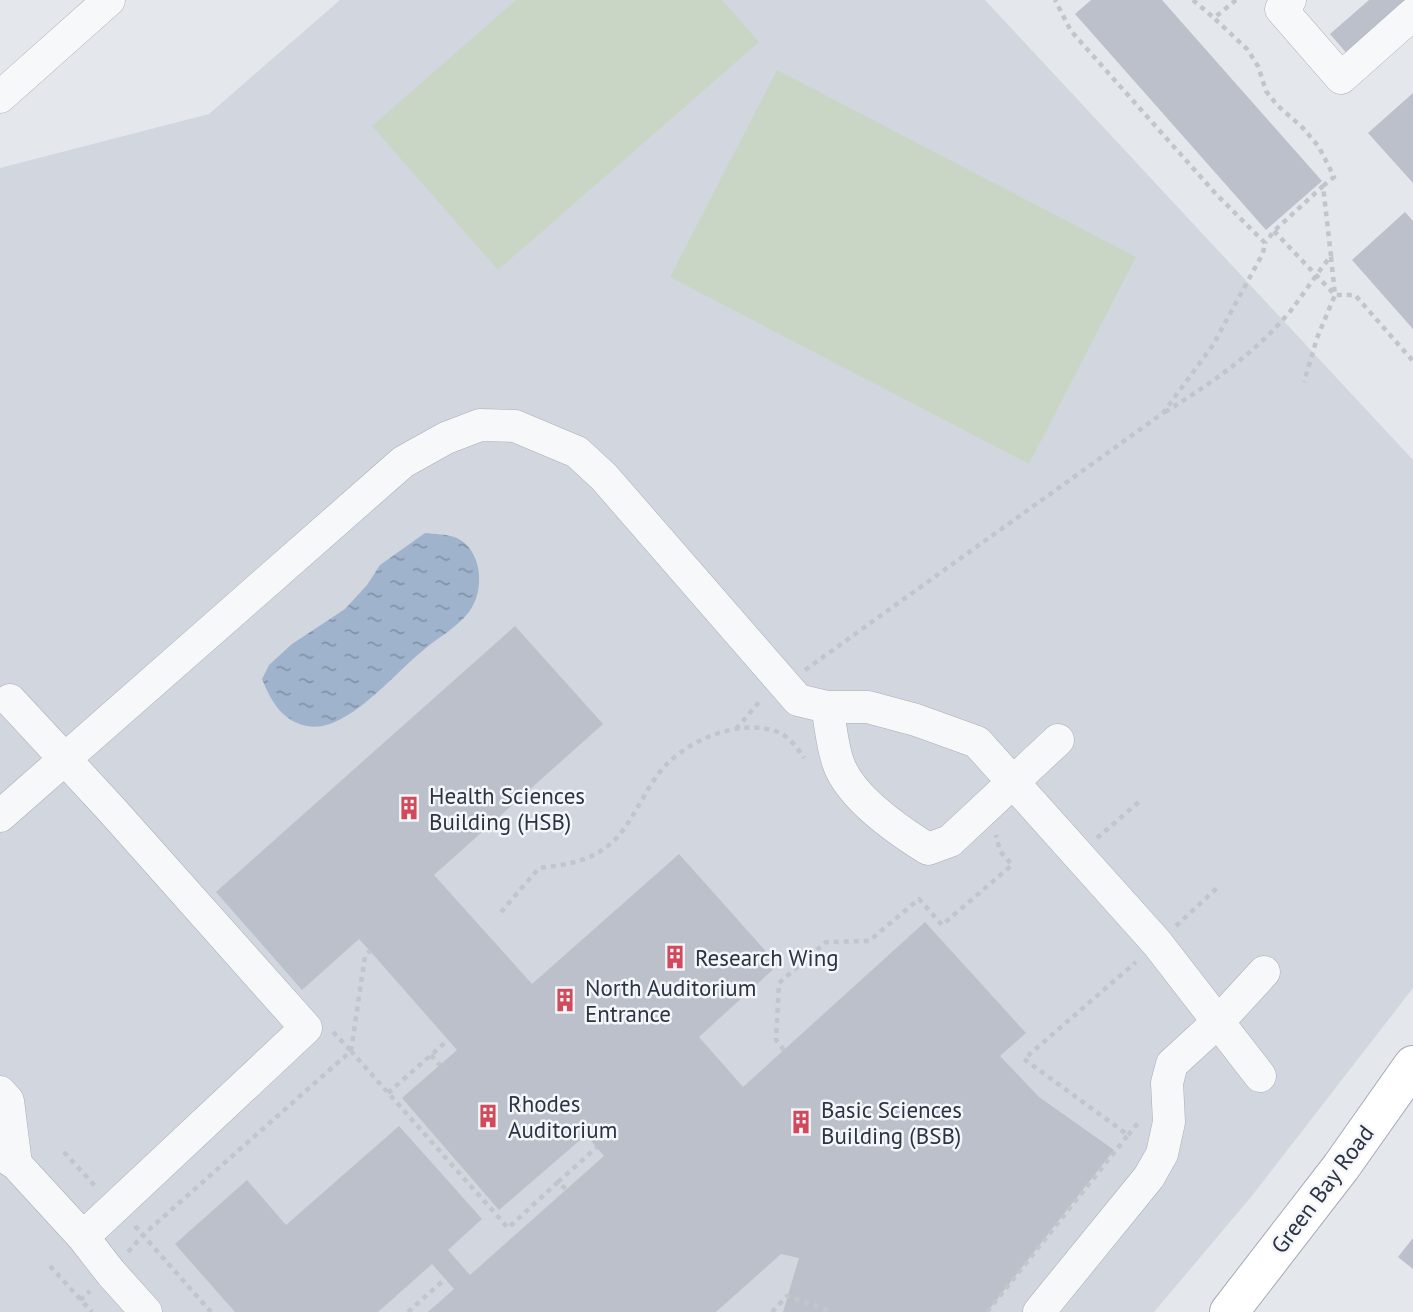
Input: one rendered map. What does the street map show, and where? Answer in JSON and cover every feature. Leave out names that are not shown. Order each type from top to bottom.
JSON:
[{"type":"main road","name":"Green Bay Road","points":[[1229,1312],[1341,1167],[1413,1065]]},
{"type":"street","points":[[2,92],[109,0]]},
{"type":"street","points":[[1290,0],[1281,9],[1341,78],[1413,14]]},
{"type":"street","points":[[0,816],[403,462],[446,438],[480,425],[515,426],[578,452],[604,477],[798,699],[827,707],[868,707],[916,720],[977,742],[1157,943],[1260,1076]]},
{"type":"street","points":[[10,700],[306,1028],[83,1237]]},
{"type":"street","points":[[827,707],[839,767],[855,790],[890,825],[928,849],[950,841],[1058,740]]},
{"type":"street","points":[[1039,1312],[1149,1177],[1162,1154],[1169,1122],[1167,1083],[1172,1064],[1219,1021],[1264,972]]},
{"type":"street","points":[[0,1092],[8,1101],[8,1159],[83,1237],[146,1312]]},
{"type":"path","points":[[1055,0],[1071,31],[1216,194],[1265,243]]},
{"type":"path","points":[[1163,413],[1213,345],[1263,253],[1265,243],[1274,231],[1334,177],[1320,147],[1266,91],[1258,66],[1247,49],[1193,0]]},
{"type":"path","points":[[1214,18],[1236,0]]},
{"type":"path","points":[[1304,382],[1317,338],[1335,295],[1323,186]]},
{"type":"path","points":[[1274,231],[1335,295],[1355,295],[1413,360]]},
{"type":"path","points":[[736,729],[768,693],[1163,413],[1214,382],[1264,340],[1331,256]]},
{"type":"path","points":[[501,912],[539,868],[567,865],[591,858],[612,843],[664,766],[696,742],[736,729],[761,728],[780,732],[798,748],[804,758]]},
{"type":"path","points":[[784,1050],[776,1040],[779,984],[826,942],[870,941],[919,899],[942,925],[1012,864],[1000,850],[996,836],[1002,827]]},
{"type":"path","points":[[987,1312],[1128,1135],[1024,1059],[1217,888]]},
{"type":"path","points":[[80,1300],[111,1273],[144,1234],[351,1051],[365,956],[370,951]]},
{"type":"path","points":[[388,1093],[448,1040]]},
{"type":"path","points":[[351,1051],[508,1228],[597,1147]]},
{"type":"path","points":[[431,1055],[440,1065]]},
{"type":"path","points":[[64,1152],[115,1208],[144,1234],[211,1312]]},
{"type":"path","points":[[558,1182],[567,1190]]},
{"type":"path","points":[[50,1266],[92,1312]]},
{"type":"path","points":[[408,1312],[445,1279]]},
{"type":"path","points":[[772,1312],[787,1296],[833,1312]]},
{"type":"shaded area","points":[[340,0],[985,0],[1413,460],[1413,988],[1251,1197],[1154,1312],[0,1312],[0,168],[209,114]]},
{"type":"green space","points":[[516,0],[722,0],[759,42],[498,270],[372,126]]},
{"type":"green space","points":[[777,70],[1136,257],[1029,464],[670,277]]},
{"type":"water","points":[[425,533],[457,538],[472,552],[479,572],[479,583],[478,593],[469,612],[368,701],[337,721],[322,726],[307,726],[284,715],[269,695],[262,679],[269,665],[292,644],[345,609],[367,585],[380,565]]},
{"type":"building","points":[[1091,0],[1162,0],[1322,181],[1266,230],[1075,14]]},
{"type":"building","points":[[1369,0],[1413,0],[1349,56],[1330,34]]},
{"type":"building","points":[[1413,93],[1413,183],[1368,133]]},
{"type":"building","points":[[1405,212],[1413,221],[1413,329],[1352,260]]},
{"type":"building","points":[[515,626],[603,724],[434,875],[532,984],[679,854],[778,965],[699,1037],[743,1087],[925,922],[1026,1033],[1000,1056],[1039,1097],[1114,1150],[987,1312],[783,1312],[799,1258],[781,1254],[716,1312],[428,1312],[454,1289],[432,1264],[378,1312],[235,1312],[175,1244],[247,1180],[286,1225],[399,1126],[482,1219],[448,1250],[470,1275],[604,1156],[586,1135],[499,1210],[402,1098],[457,1050],[370,951],[359,939],[302,990],[216,892]]},
{"type":"building","points":[[1413,1238],[1413,1269],[1398,1257]]},
{"type":"place","name":"Health Sciences Building (HSB)","points":[[409,808]]},
{"type":"place","name":"Research Wing","points":[[675,957]]},
{"type":"place","name":"North Auditorium Entrance","points":[[565,1000]]},
{"type":"place","name":"Rhodes Auditorium","points":[[488,1116]]},
{"type":"place","name":"Basic Sciences Building (BSB)","points":[[801,1122]]}]
